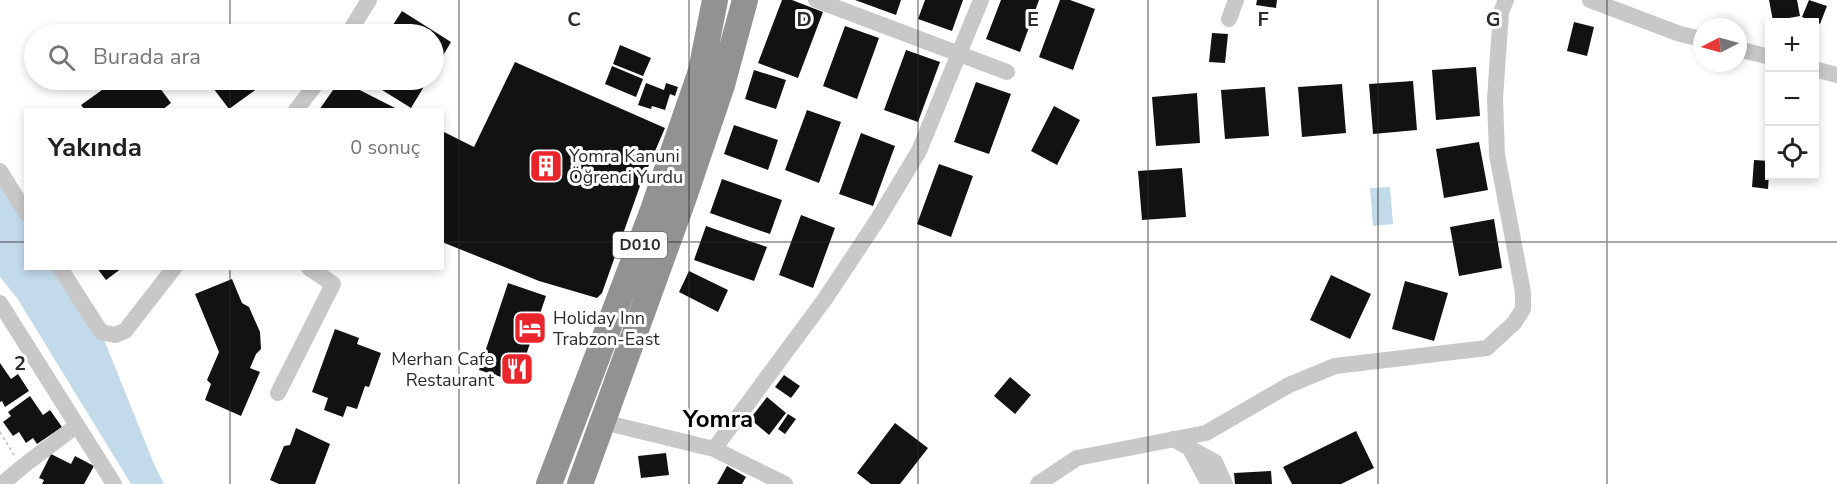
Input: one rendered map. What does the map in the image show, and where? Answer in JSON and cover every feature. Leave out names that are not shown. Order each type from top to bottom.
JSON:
[{"type":"highway","name":"D010","points":[[549,484],[657,200],[701,71],[715,0]]},
{"type":"highway","name":"D010","points":[[580,484],[722,85],[745,0]]},
{"type":"street","points":[[354,24],[369,0]]},
{"type":"street","points":[[816,0],[1007,72]]},
{"type":"street","points":[[714,449],[825,298],[878,219],[919,151],[981,0]]},
{"type":"street","points":[[1229,19],[1236,0]]},
{"type":"street","points":[[1038,484],[1077,458],[1206,433],[1289,385],[1335,366],[1486,348],[1514,323],[1523,309],[1523,292],[1497,155],[1495,99],[1501,12],[1506,0]]},
{"type":"street","points":[[1590,0],[1693,37]]},
{"type":"street","points":[[1747,51],[1765,56]]},
{"type":"street","points":[[1819,70],[1837,75]]},
{"type":"street","points":[[298,108],[312,90]]},
{"type":"street","points":[[0,171],[24,210]]},
{"type":"street","points":[[61,270],[101,332],[115,335],[125,331],[172,270]]},
{"type":"street","points":[[278,393],[333,284],[312,270]]},
{"type":"street","points":[[0,303],[114,484]]},
{"type":"street","points":[[603,422],[714,449],[785,484]]},
{"type":"street","points":[[3,484],[76,426]]},
{"type":"street","points":[[1173,439],[1215,462],[1225,484]]},
{"type":"street","points":[[1190,449],[1209,484]]},
{"type":"water","points":[[0,171],[24,211],[24,270],[62,270],[101,332],[164,484],[131,484],[17,298],[0,277]]},
{"type":"water","points":[[1390,187],[1393,224],[1373,226],[1370,188]]},
{"type":"building","points":[[782,0],[792,0],[823,12],[798,78],[758,63]]},
{"type":"building","points":[[855,0],[901,0],[896,15]]},
{"type":"building","points":[[925,0],[963,0],[952,31],[918,19]]},
{"type":"building","points":[[1001,0],[1039,0],[1020,52],[986,39]]},
{"type":"building","points":[[1060,0],[1070,0],[1095,9],[1073,70],[1039,57]]},
{"type":"building","points":[[1257,0],[1277,0],[1276,8],[1256,5]]},
{"type":"building","points":[[1769,0],[1797,0],[1800,16],[1772,18]]},
{"type":"building","points":[[1809,0],[1827,6],[1820,24],[1819,18],[1802,17]]},
{"type":"building","points":[[402,11],[423,24],[394,24]]},
{"type":"building","points":[[1574,22],[1594,27],[1587,56],[1567,51]]},
{"type":"building","points":[[845,26],[879,38],[857,99],[823,86]]},
{"type":"building","points":[[1212,33],[1228,34],[1225,63],[1209,62]]},
{"type":"building","points":[[444,38],[451,42],[444,54]]},
{"type":"building","points":[[620,45],[651,58],[643,76],[613,64]]},
{"type":"building","points":[[906,50],[940,62],[918,122],[884,110]]},
{"type":"building","name":"Yomra Kanuni Öğrenci Yurdu","points":[[515,62],[665,128],[640,186],[602,293],[597,298],[539,281],[444,243],[444,132],[474,147]]},
{"type":"building","points":[[612,66],[643,79],[636,97],[605,84]]},
{"type":"building","points":[[1476,67],[1480,116],[1436,120],[1432,70]]},
{"type":"building","points":[[754,70],[786,80],[776,109],[745,99]]},
{"type":"building","points":[[1413,81],[1417,130],[1373,134],[1369,84]]},
{"type":"building","points":[[976,82],[1011,94],[989,154],[954,142]]},
{"type":"building","points":[[646,83],[664,90],[666,83],[678,87],[675,96],[670,94],[665,110],[638,105]]},
{"type":"building","points":[[1342,84],[1346,133],[1302,137],[1298,87]]},
{"type":"building","points":[[1265,87],[1269,136],[1225,139],[1221,90]]},
{"type":"building","points":[[102,90],[161,90],[171,103],[165,108],[83,108],[81,105]]},
{"type":"building","points":[[215,90],[255,90],[230,108]]},
{"type":"building","points":[[333,90],[360,90],[395,108],[320,108]]},
{"type":"building","points":[[382,90],[422,90],[411,108]]},
{"type":"building","points":[[1197,93],[1200,143],[1156,146],[1152,97]]},
{"type":"building","points":[[1054,106],[1080,120],[1057,165],[1031,151]]},
{"type":"building","points":[[807,110],[841,122],[819,183],[785,170]]},
{"type":"building","points":[[734,125],[778,140],[768,170],[724,154]]},
{"type":"building","points":[[861,133],[895,146],[873,206],[839,194]]},
{"type":"building","points":[[1479,142],[1488,190],[1444,198],[1436,149]]},
{"type":"building","points":[[1754,160],[1765,161],[1765,180],[1769,180],[1768,189],[1752,187]]},
{"type":"building","points":[[939,164],[973,176],[951,237],[917,224]]},
{"type":"building","points":[[1182,168],[1186,217],[1142,220],[1138,171]]},
{"type":"building","points":[[722,179],[782,200],[770,234],[710,213]]},
{"type":"building","points":[[801,215],[835,228],[813,288],[779,275]]},
{"type":"building","points":[[1494,219],[1502,268],[1459,276],[1450,227]]},
{"type":"building","points":[[706,226],[767,247],[754,281],[694,260]]},
{"type":"building","points":[[98,270],[119,270],[106,280]]},
{"type":"building","points":[[689,271],[728,290],[718,312],[679,292]]},
{"type":"building","points":[[1331,275],[1371,294],[1350,339],[1310,320]]},
{"type":"building","points":[[232,279],[242,303],[249,307],[260,332],[261,349],[256,354],[250,368],[260,372],[241,416],[205,400],[211,384],[207,380],[219,352],[195,294]]},
{"type":"building","points":[[1405,281],[1448,293],[1434,341],[1392,329]]},
{"type":"building","points":[[508,283],[546,296],[517,382],[479,370]]},
{"type":"building","points":[[335,329],[359,338],[357,344],[381,353],[369,387],[365,386],[357,409],[347,406],[343,417],[324,410],[328,398],[312,392]]},
{"type":"building","points":[[0,363],[11,379],[18,374],[29,391],[5,407],[2,401],[0,402]]},
{"type":"building","points":[[784,375],[800,386],[791,398],[775,387]]},
{"type":"building","points":[[1010,377],[1031,395],[1015,414],[994,396]]},
{"type":"building","points":[[30,396],[43,415],[50,410],[62,427],[37,444],[33,438],[26,443],[19,432],[13,436],[3,422],[11,416],[8,412]]},
{"type":"building","points":[[767,397],[786,413],[769,435],[750,419]]},
{"type":"building","points":[[788,414],[796,419],[785,434],[778,429]]},
{"type":"building","points":[[895,423],[928,448],[900,484],[871,484],[857,473]]},
{"type":"building","points":[[296,428],[330,444],[315,484],[279,484],[270,480],[284,446],[290,445]]},
{"type":"building","points":[[1356,431],[1374,468],[1341,484],[1292,484],[1283,467]]},
{"type":"building","points":[[666,453],[669,475],[641,478],[638,456]]},
{"type":"building","points":[[51,454],[71,464],[75,456],[94,466],[84,484],[42,484],[44,480],[39,478]]},
{"type":"building","points":[[727,466],[746,477],[742,484],[717,484]]},
{"type":"building","points":[[1271,471],[1272,484],[1235,484],[1234,473]]},
{"type":"place","name":"Yomra Kanuni Öğrenci Yurdu","points":[[546,166]]},
{"type":"place","name":"Holiday Inn Trabzon-East","points":[[530,328]]},
{"type":"place","name":"Merhan Cafe Restaurant","points":[[517,369]]},
{"type":"district","name":"Yomra","points":[[718,419]]}]
